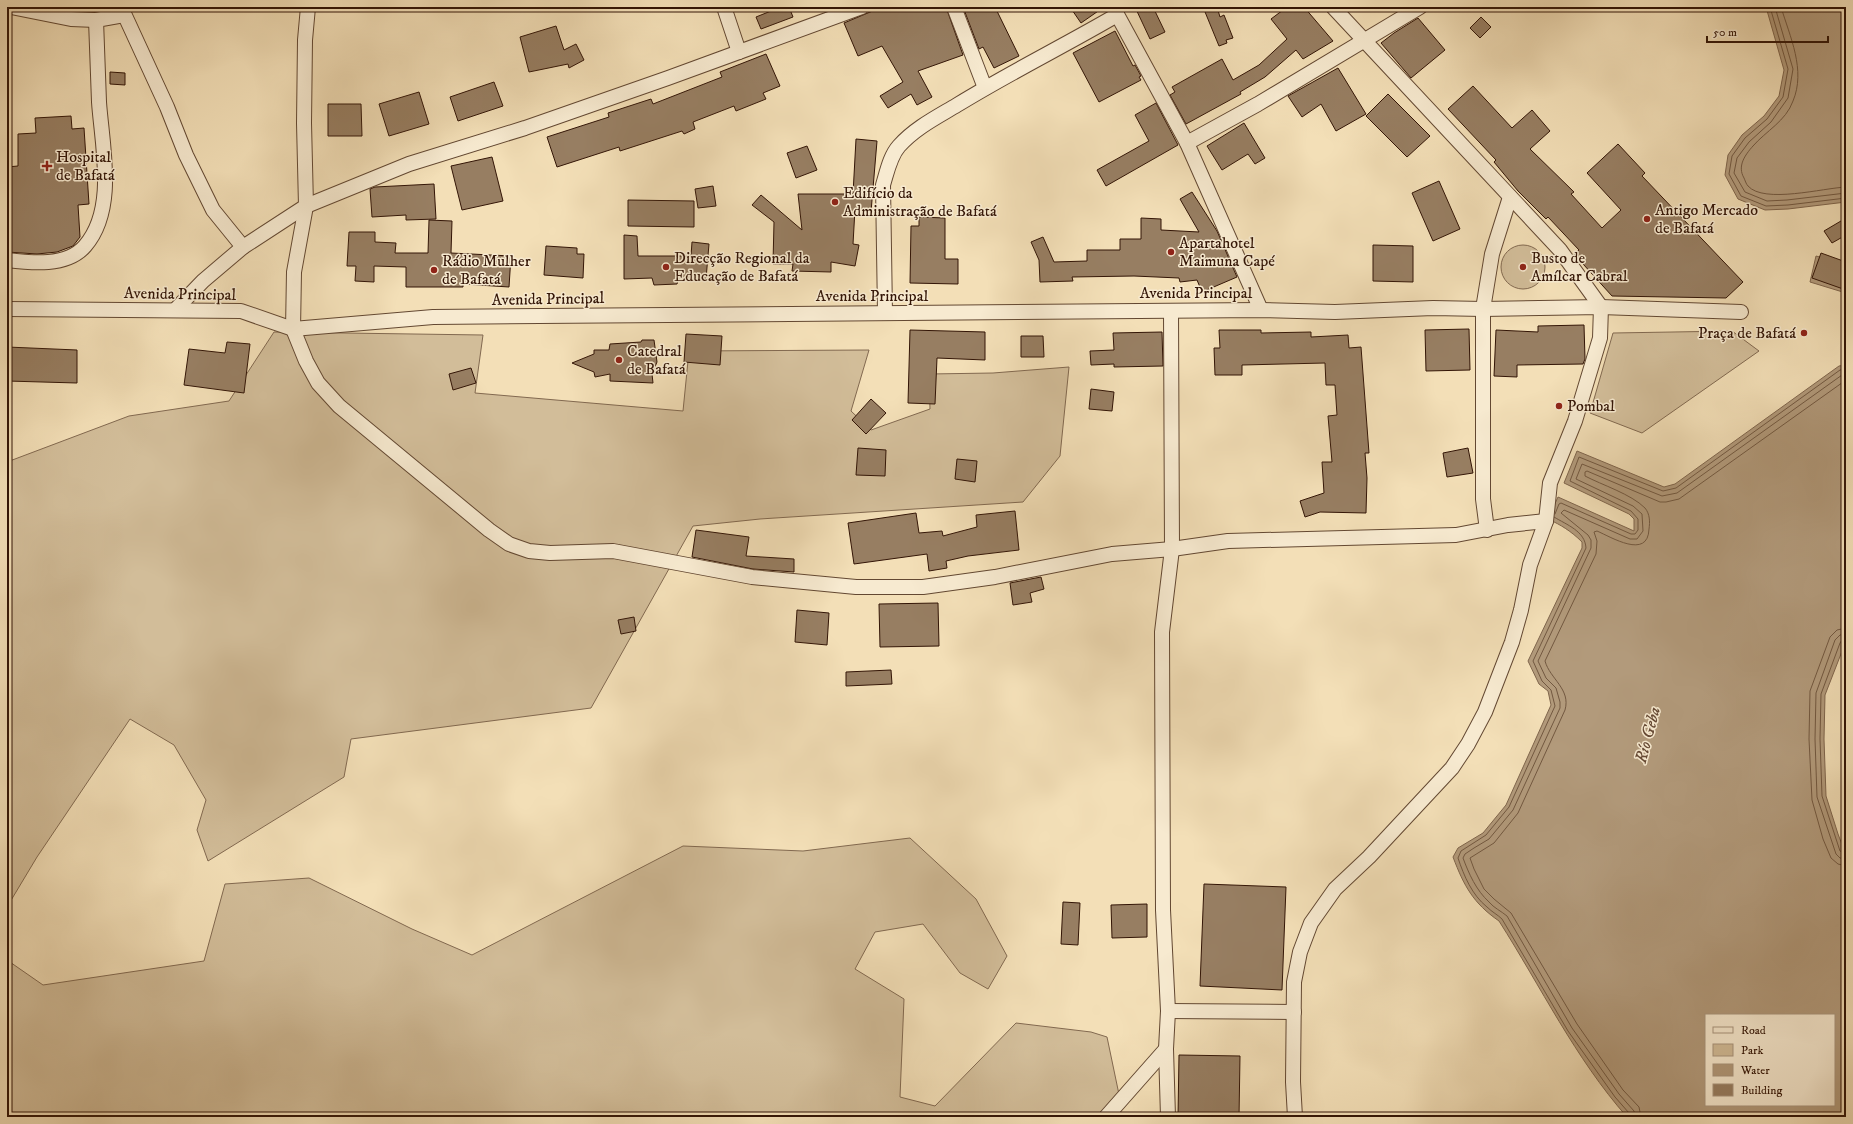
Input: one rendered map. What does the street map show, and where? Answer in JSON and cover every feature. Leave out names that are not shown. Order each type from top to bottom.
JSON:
[{"type":"street","points":[[11,7],[58,17],[96,20],[122,11],[156,82],[186,155],[213,210],[243,247]]},
{"type":"street","points":[[308,7],[305,40],[304,123],[306,206],[294,272],[293,329],[306,361],[318,383],[339,406],[489,530],[509,544],[528,551],[550,553],[613,551],[752,577],[856,587],[923,587],[995,577],[1112,554],[1172,549],[1228,541],[1456,535],[1508,525],[1546,521]]},
{"type":"street","points":[[724,7],[739,52]]},
{"type":"street","points":[[175,310],[203,281],[243,247],[306,206],[409,164],[525,128],[862,7]]},
{"type":"street","points":[[954,7],[985,88]]},
{"type":"street","points":[[1294,1117],[1294,982],[1300,952],[1311,923],[1335,889],[1374,852],[1452,768],[1468,744],[1485,712],[1512,642],[1521,610],[1530,565],[1546,521],[1550,483],[1575,421],[1598,350],[1600,338],[1601,307],[1560,250],[1333,7]]},
{"type":"street","points":[[1187,143],[1258,104],[1364,39],[1420,7]]},
{"type":"street","points":[[885,313],[883,185],[888,166],[899,147],[920,128],[985,88],[1058,49],[1115,11],[1187,143],[1261,310]]},
{"type":"street","points":[[7,260],[47,262],[68,257],[84,247],[97,226],[104,196],[103,141],[96,20]]},
{"type":"street","points":[[1487,530],[1483,499],[1483,309],[1492,254],[1510,197]]},
{"type":"street","name":"Avenida Principal","points":[[7,309],[241,311],[293,329],[433,317],[1171,310],[1335,312],[1433,308],[1483,309],[1601,307],[1741,312]]},
{"type":"street","points":[[1168,1117],[1166,1049],[1168,1010],[1163,910],[1162,632],[1172,549],[1171,310]]},
{"type":"street","points":[[1168,1010],[1294,1012]]},
{"type":"street","points":[[1106,1117],[1166,1049]]},
{"type":"green space","points":[[1523,245],[1535,249],[1541,255],[1545,267],[1541,279],[1535,285],[1523,289],[1511,285],[1505,279],[1501,267],[1505,255],[1511,249]]},
{"type":"green space","points":[[1732,331],[1759,351],[1642,433],[1590,413],[1613,333]]},
{"type":"green space","points":[[274,332],[483,335],[475,393],[683,411],[689,351],[869,350],[851,411],[871,430],[930,409],[929,374],[993,373],[1069,367],[1060,456],[1023,502],[760,519],[693,526],[591,708],[351,739],[344,777],[208,861],[197,830],[206,800],[174,745],[130,719],[37,857],[7,907],[7,462],[129,416],[229,401]]},
{"type":"green space","points":[[910,838],[976,899],[1007,956],[988,989],[960,973],[923,924],[875,932],[855,969],[904,999],[900,1097],[935,1106],[1016,1023],[1091,1032],[1107,1037],[1121,1104],[1103,1117],[7,1117],[7,960],[43,985],[204,961],[225,884],[309,878],[412,929],[472,955],[683,846],[803,851]]},
{"type":"water","points":[[1766,7],[1846,7],[1846,202],[1788,209],[1765,210],[1738,199],[1725,175],[1728,155],[1742,135],[1764,116],[1779,96],[1784,70]]},
{"type":"water","points":[[1816,256],[1846,264],[1846,293],[1810,282]]},
{"type":"water","name":"Río Geba","points":[[1846,365],[1846,641],[1825,695],[1824,739],[1826,796],[1846,855],[1846,1117],[1627,1117],[1591,1071],[1559,1022],[1499,921],[1482,907],[1470,893],[1461,877],[1453,857],[1458,848],[1483,833],[1506,805],[1551,705],[1548,691],[1539,684],[1528,661],[1582,548],[1582,542],[1574,535],[1548,519],[1558,497],[1634,531],[1634,519],[1629,514],[1564,483],[1577,451],[1664,487],[1675,484],[1839,366]]},
{"type":"building","points":[[781,7],[789,7],[793,17],[761,29],[756,17]]},
{"type":"building","points":[[882,7],[946,7],[963,55],[918,71],[932,97],[917,105],[911,94],[888,108],[880,96],[903,82],[882,46],[858,56],[844,23]]},
{"type":"building","points":[[963,7],[995,7],[1019,56],[994,68],[983,47],[979,49]]},
{"type":"building","points":[[1070,7],[1104,7],[1081,23]]},
{"type":"building","points":[[1135,7],[1153,7],[1165,32],[1150,39]]},
{"type":"building","points":[[1203,7],[1217,7],[1220,17],[1224,15],[1233,38],[1226,40],[1227,43],[1219,46]]},
{"type":"building","points":[[1287,7],[1304,7],[1333,41],[1303,59],[1296,50],[1265,77],[1240,92],[1241,94],[1186,124],[1170,95],[1175,92],[1172,87],[1222,59],[1233,80],[1259,65],[1287,39],[1271,19]]},
{"type":"building","points":[[1481,17],[1491,27],[1480,38],[1470,28]]},
{"type":"building","points":[[1418,18],[1445,50],[1411,78],[1381,43]]},
{"type":"building","points":[[556,26],[564,50],[576,44],[584,60],[569,68],[568,64],[529,72],[520,37]]},
{"type":"building","points":[[1115,31],[1133,66],[1135,65],[1141,76],[1139,77],[1141,80],[1099,102],[1073,53]]},
{"type":"building","points":[[766,54],[780,86],[763,93],[766,99],[736,111],[734,106],[693,122],[695,129],[684,134],[682,131],[620,151],[619,147],[557,167],[547,137],[609,117],[608,113],[651,99],[653,104],[722,77],[720,72]]},
{"type":"building","points":[[1338,68],[1366,114],[1336,131],[1321,104],[1302,117],[1288,96]]},
{"type":"building","points":[[110,72],[125,73],[125,85],[110,84]]},
{"type":"building","points":[[494,82],[503,106],[458,121],[450,97]]},
{"type":"building","points":[[1473,86],[1512,128],[1532,110],[1550,131],[1530,149],[1574,192],[1571,194],[1602,228],[1621,210],[1587,173],[1618,144],[1645,173],[1642,176],[1743,282],[1726,298],[1612,296],[1574,254],[1579,250],[1548,217],[1546,219],[1518,191],[1494,162],[1496,160],[1448,109]]},
{"type":"building","points":[[419,92],[429,124],[389,136],[379,104]]},
{"type":"building","points":[[1388,94],[1430,136],[1407,157],[1366,116]]},
{"type":"building","points":[[1156,103],[1178,145],[1106,186],[1097,170],[1149,141],[1135,115]]},
{"type":"building","points":[[328,104],[361,104],[362,136],[328,136]]},
{"type":"building","points":[[71,116],[72,129],[84,128],[89,204],[78,205],[80,237],[73,246],[57,252],[37,254],[7,252],[7,167],[18,166],[18,134],[36,133],[35,118]]},
{"type":"building","points":[[1244,123],[1265,158],[1255,164],[1248,154],[1222,170],[1207,146]]},
{"type":"building","name":"Edifício da Administração de Bafatá","points":[[856,139],[877,141],[871,212],[855,209],[853,244],[859,245],[855,266],[831,262],[831,272],[792,271],[793,264],[773,264],[774,222],[752,205],[761,195],[802,230],[798,194],[853,194]]},
{"type":"building","points":[[807,146],[817,170],[796,178],[787,153]]},
{"type":"building","points":[[492,157],[503,201],[462,210],[451,166]]},
{"type":"building","points":[[1439,181],[1460,229],[1433,241],[1412,193]]},
{"type":"building","points":[[434,184],[436,219],[406,220],[406,215],[372,217],[370,189],[375,187]]},
{"type":"building","points":[[713,186],[716,206],[698,208],[695,189]]},
{"type":"building","points":[[1192,192],[1217,231],[1237,277],[1202,292],[1197,280],[1180,282],[1179,278],[1134,276],[1072,277],[1073,281],[1040,282],[1039,260],[1031,242],[1043,237],[1054,262],[1087,261],[1087,250],[1120,250],[1120,239],[1141,239],[1141,218],[1161,219],[1161,230],[1199,232],[1180,199]]},
{"type":"building","points":[[628,200],[694,201],[694,227],[628,226]]},
{"type":"building","points":[[919,217],[945,218],[945,259],[958,259],[958,284],[910,283],[911,226],[919,226]]},
{"type":"building","points":[[1846,218],[1846,235],[1832,243],[1824,231]]},
{"type":"building","points":[[429,220],[452,221],[451,253],[511,256],[509,287],[463,284],[463,287],[406,287],[406,267],[374,266],[374,282],[355,281],[356,266],[347,266],[349,232],[375,232],[375,242],[396,243],[395,253],[428,253]]},
{"type":"building","name":"Direcção Regional da Educação de Bafatá","points":[[624,235],[637,236],[638,256],[691,256],[692,242],[709,244],[706,279],[679,278],[677,284],[654,285],[652,278],[624,279]]},
{"type":"building","points":[[1373,245],[1413,246],[1413,282],[1373,281]]},
{"type":"building","points":[[546,246],[577,248],[577,254],[584,254],[583,278],[544,275]]},
{"type":"building","points":[[1821,253],[1846,262],[1846,290],[1812,278]]},
{"type":"building","points":[[1584,325],[1585,359],[1583,364],[1517,365],[1517,377],[1494,376],[1496,330],[1538,332],[1538,326]]},
{"type":"building","points":[[1469,329],[1470,370],[1426,371],[1425,330]]},
{"type":"building","points":[[910,330],[985,332],[985,360],[937,358],[935,404],[908,403]]},
{"type":"building","points":[[1219,330],[1261,330],[1261,333],[1311,332],[1311,337],[1348,335],[1349,348],[1361,347],[1369,453],[1365,453],[1367,478],[1366,513],[1320,512],[1305,517],[1300,501],[1324,493],[1322,462],[1332,462],[1328,416],[1337,415],[1335,385],[1326,385],[1325,363],[1242,365],[1242,375],[1215,375],[1214,348],[1220,348]]},
{"type":"building","points":[[1162,332],[1163,366],[1114,367],[1114,364],[1091,365],[1090,351],[1114,350],[1113,333]]},
{"type":"building","points":[[686,334],[722,336],[720,365],[684,362]]},
{"type":"building","points":[[1021,336],[1043,336],[1044,357],[1021,357]]},
{"type":"building","name":"Catedral de Bafatá","points":[[642,340],[654,340],[657,362],[652,374],[653,383],[610,381],[610,374],[595,377],[594,372],[572,363],[594,354],[594,350],[609,350],[610,344],[641,342]]},
{"type":"building","points":[[227,342],[250,344],[244,393],[184,385],[189,349],[225,353]]},
{"type":"building","points":[[7,347],[77,350],[77,383],[7,381]]},
{"type":"building","points":[[471,368],[476,383],[453,390],[449,374]]},
{"type":"building","points":[[1091,389],[1114,392],[1112,411],[1089,409]]},
{"type":"building","points":[[871,399],[886,413],[866,434],[852,420]]},
{"type":"building","points":[[858,448],[886,450],[885,476],[856,475]]},
{"type":"building","points":[[1468,448],[1473,473],[1447,477],[1443,453]]},
{"type":"building","points":[[957,459],[977,461],[975,482],[955,479]]},
{"type":"building","points":[[1015,511],[1019,550],[968,556],[946,561],[947,568],[929,571],[927,554],[854,564],[848,523],[916,513],[919,533],[942,531],[943,536],[977,527],[976,515]]},
{"type":"building","points":[[696,530],[749,537],[746,556],[794,559],[794,572],[753,569],[692,557]]},
{"type":"building","points":[[1041,577],[1044,589],[1030,593],[1032,602],[1013,605],[1010,583]]},
{"type":"building","points":[[938,603],[939,646],[880,647],[879,604]]},
{"type":"building","points":[[797,610],[829,613],[827,645],[795,642]]},
{"type":"building","points":[[634,617],[636,631],[621,634],[618,620]]},
{"type":"building","points":[[891,670],[892,684],[846,686],[846,672]]},
{"type":"building","points":[[1204,884],[1286,887],[1282,990],[1200,986]]},
{"type":"building","points":[[1063,902],[1080,903],[1078,945],[1061,944]]},
{"type":"building","points":[[1147,904],[1147,937],[1112,938],[1111,905]]},
{"type":"building","points":[[1179,1055],[1240,1056],[1239,1117],[1178,1117]]},
{"type":"place","name":"Hospital de Bafatá","points":[[47,166]]},
{"type":"place","name":"Edifício da Administração de Bafatá","points":[[835,202]]},
{"type":"place","name":"Antigo Mercado de Bafatá","points":[[1647,219]]},
{"type":"place","name":"Apartahotel Maimuna Capé","points":[[1171,252]]},
{"type":"place","name":"Direcção Regional da Educação de Bafatá","points":[[666,267]]},
{"type":"place","name":"Busto de Amílcar Cabral","points":[[1523,267]]},
{"type":"place","name":"Rádio Mulher de Bafatá","points":[[434,270]]},
{"type":"place","name":"Praça de Bafatá","points":[[1804,333]]},
{"type":"place","name":"Catedral de Bafatá","points":[[619,360]]},
{"type":"place","name":"Pombal","points":[[1559,406]]}]
